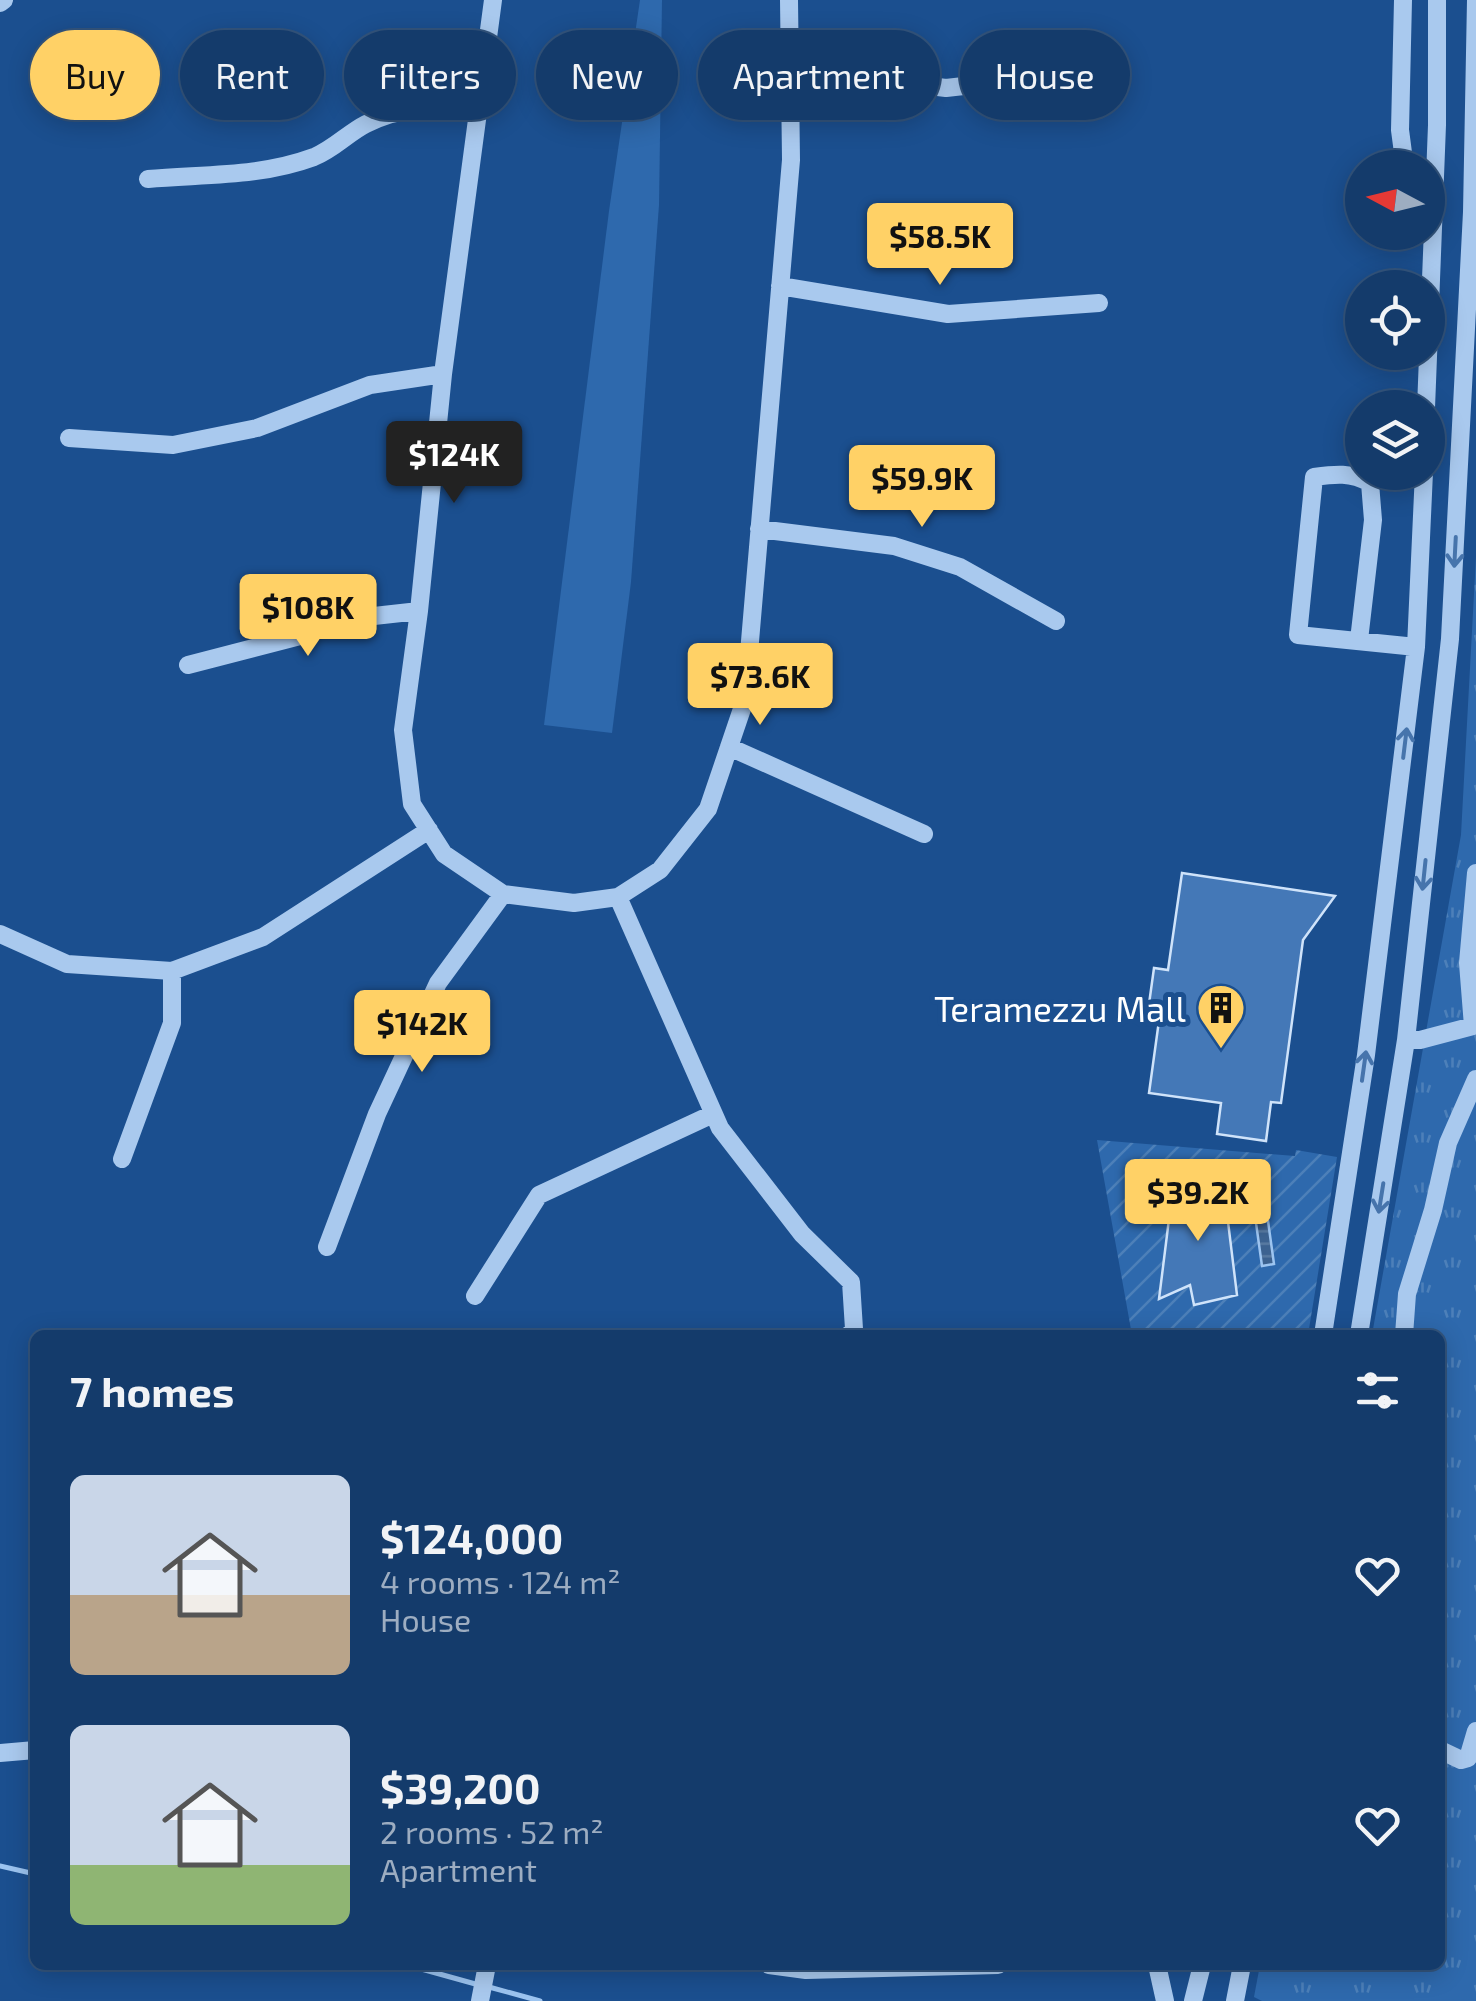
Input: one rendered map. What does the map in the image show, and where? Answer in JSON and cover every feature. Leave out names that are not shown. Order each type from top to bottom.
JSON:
[{"type":"street","points":[[488,30],[492,0]]},
{"type":"street","points":[[789,0],[789,30]]},
{"type":"street","points":[[1403,0],[1403,150]]},
{"type":"street","points":[[1432,150],[1437,0]]},
{"type":"street","points":[[1361,1330],[1406,1040],[1450,639],[1472,212],[1476,0]]},
{"type":"street","points":[[148,179],[264,172],[315,156],[379,120]]},
{"type":"street","points":[[476,120],[403,730],[412,804],[444,854],[504,894],[574,903],[618,898],[660,870],[708,809],[745,700],[791,160],[791,120]]},
{"type":"street","points":[[1426,390],[1429,250]]},
{"type":"street","points":[[780,286],[948,314],[1099,303]]},
{"type":"street","points":[[68,438],[173,445],[257,428],[370,384],[443,374]]},
{"type":"street","points":[[1359,640],[1374,520],[1370,483],[1358,476],[1338,473],[1314,477],[1298,635],[1416,647]]},
{"type":"street","points":[[1324,1330],[1366,1055],[1416,647],[1423,490]]},
{"type":"street","points":[[1422,508],[1457,507]]},
{"type":"street","points":[[760,530],[894,546],[960,567],[1056,621]]},
{"type":"street","points":[[188,665],[300,636],[329,622],[420,611]]},
{"type":"street","points":[[729,746],[924,834]]},
{"type":"street","points":[[0,934],[67,964],[172,971],[264,937],[429,830]]},
{"type":"street","points":[[1406,1040],[1475,1027],[1468,963],[1476,873]]},
{"type":"street","points":[[328,1248],[377,1114],[438,983],[504,894]]},
{"type":"street","points":[[618,898],[720,1128],[802,1234],[851,1282],[853,1330]]},
{"type":"street","points":[[122,1159],[172,1022],[172,971]]},
{"type":"street","points":[[1404,1330],[1407,1294],[1433,1210],[1448,1143],[1476,1079]]},
{"type":"street","points":[[475,1296],[539,1195],[713,1114]]},
{"type":"street","points":[[1445,1752],[1461,1760],[1468,1758],[1476,1731]]},
{"type":"street","points":[[0,1753],[30,1750]]},
{"type":"street","points":[[480,2001],[487,1970]]},
{"type":"street","points":[[1157,1970],[1166,2001]]},
{"type":"street","points":[[1193,2001],[1201,1970]]},
{"type":"street","points":[[1235,2001],[1241,1970]]},
{"type":"green space","points":[[640,0],[662,0],[662,30],[636,30]]},
{"type":"green space","points":[[622,120],[660,120],[659,205],[631,582],[612,733],[544,725]]},
{"type":"green space","points":[[1476,557],[1476,2001],[1262,2001],[1254,1997],[1259,1970],[1445,1970],[1445,1330],[1373,1330],[1461,835]]},
{"type":"green space","points":[[1097,1140],[1295,1156],[1296,1150],[1337,1157],[1309,1330],[1131,1330]]},
{"type":"shaded area","points":[[1268,1221],[1274,1264],[1262,1266],[1256,1223]]},
{"type":"building","name":"Teramezzu Mall","points":[[1182,873],[1335,896],[1303,940],[1281,1103],[1271,1102],[1266,1141],[1217,1134],[1221,1103],[1149,1093],[1161,1006],[1149,1004],[1154,968],[1168,970]]},
{"type":"building","points":[[1174,1179],[1224,1189],[1237,1295],[1194,1305],[1190,1285],[1159,1299]]},
{"type":"waterway","points":[[0,1866],[30,1873]]},
{"type":"waterway","points":[[425,1970],[479,1985]]},
{"type":"waterway","points":[[489,1987],[540,2001]]},
{"type":"place","name":"Teramezzu Mall","points":[[1221,1050]]}]
